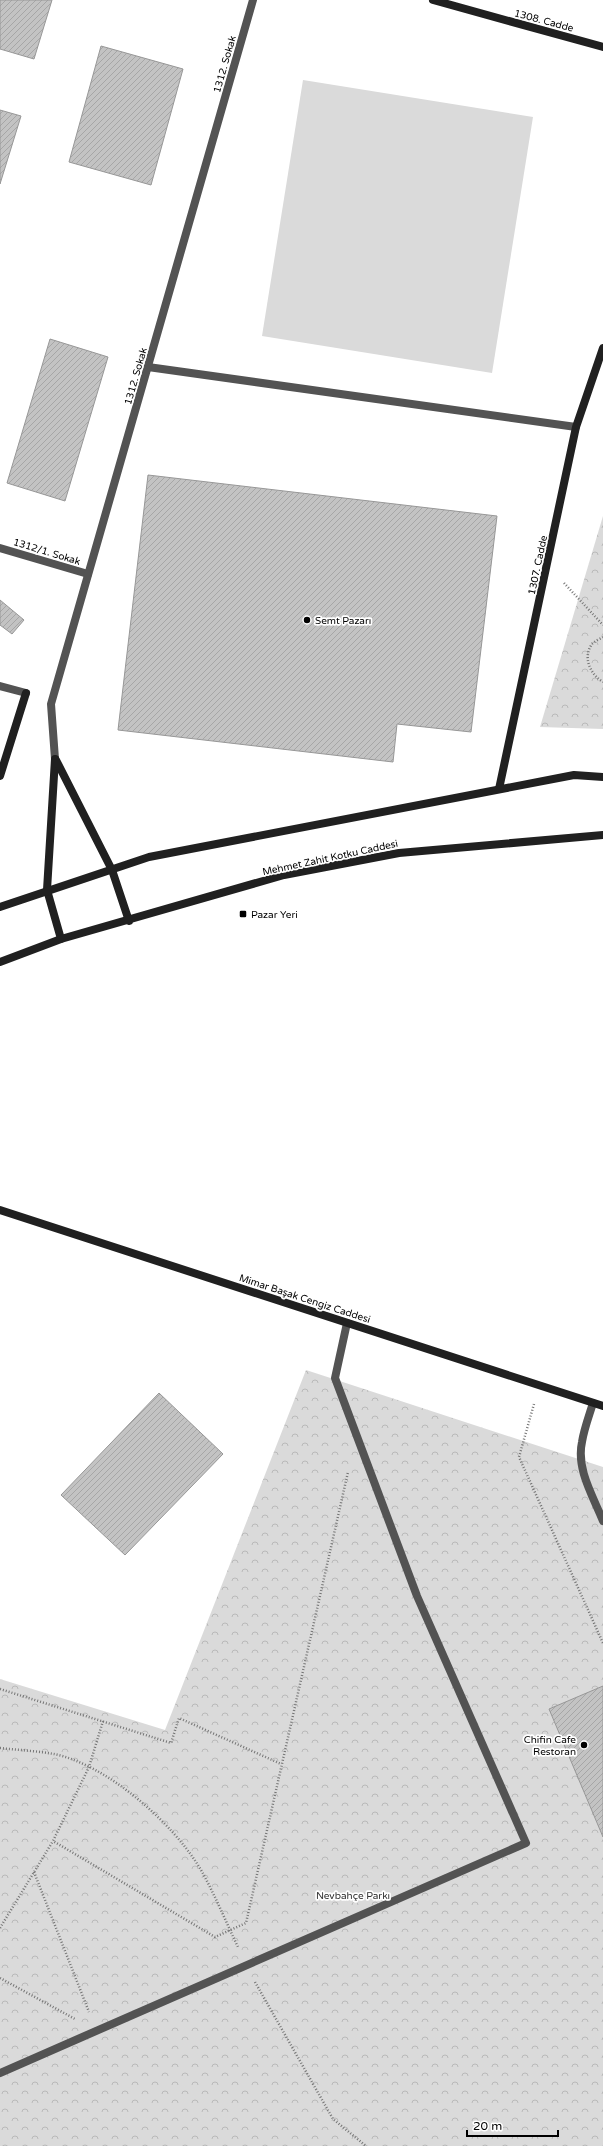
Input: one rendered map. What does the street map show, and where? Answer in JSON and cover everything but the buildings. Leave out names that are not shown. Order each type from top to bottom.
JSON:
[{"type":"street","name":"1312. Sokak","points":[[55,759],[51,704],[253,0]]},
{"type":"street","name":"1308. Cadde","points":[[433,0],[603,47]]},
{"type":"street","name":"1307. Cadde","points":[[499,789],[576,427],[603,348]]},
{"type":"street","points":[[148,367],[576,427]]},
{"type":"street","name":"1312/1. Sokak","points":[[0,548],[88,574]]},
{"type":"street","points":[[0,686],[26,694],[0,776]]},
{"type":"street","points":[[55,759],[112,870],[129,921]]},
{"type":"street","points":[[55,759],[47,890],[61,940]]},
{"type":"street","points":[[0,907],[149,857],[574,775],[603,777]]},
{"type":"street","name":"Mehmet Zahit Kotku Caddesi","points":[[0,962],[61,940],[284,875],[399,853],[603,835]]},
{"type":"street","name":"Mimar Başak Cengiz Caddesi","points":[[0,1210],[603,1406]]},
{"type":"street","points":[[0,2073],[526,1843],[417,1596],[335,1378],[347,1323]]},
{"type":"street","points":[[593,1403],[581,1443],[580,1459],[582,1472],[603,1521]]},
{"type":"path","points":[[547,566],[603,625]]},
{"type":"path","points":[[603,637],[592,644],[588,661],[594,677],[603,682]]},
{"type":"path","points":[[538,1386],[520,1457],[603,1644]]},
{"type":"path","points":[[53,1841],[215,1937],[230,1932],[246,1923],[347,1473],[364,1456]]},
{"type":"path","points":[[0,1689],[171,1743],[179,1718],[282,1764]]},
{"type":"path","points":[[0,1928],[53,1841],[89,1767],[103,1721]]},
{"type":"path","points":[[0,1748],[56,1754],[89,1767],[119,1784],[167,1825],[201,1870],[246,1965],[294,2054],[333,2119],[366,2146]]},
{"type":"path","points":[[34,1872],[97,2030]]},
{"type":"path","points":[[0,1978],[97,2030]]},
{"type":"green space","points":[[303,80],[533,117],[492,373],[262,336]]},
{"type":"green space","points":[[603,516],[603,729],[540,727]]},
{"type":"green space","name":"Nevbahçe Parkı","points":[[306,1370],[603,1467],[603,2146],[0,2146],[0,1679],[165,1730]]},
{"type":"place","name":"Semt Pazarı","points":[[307,620]]},
{"type":"place","name":"Pazar Yeri","points":[[243,914]]},
{"type":"place","name":"Chifin Cafe Restoran","points":[[584,1745]]}]
